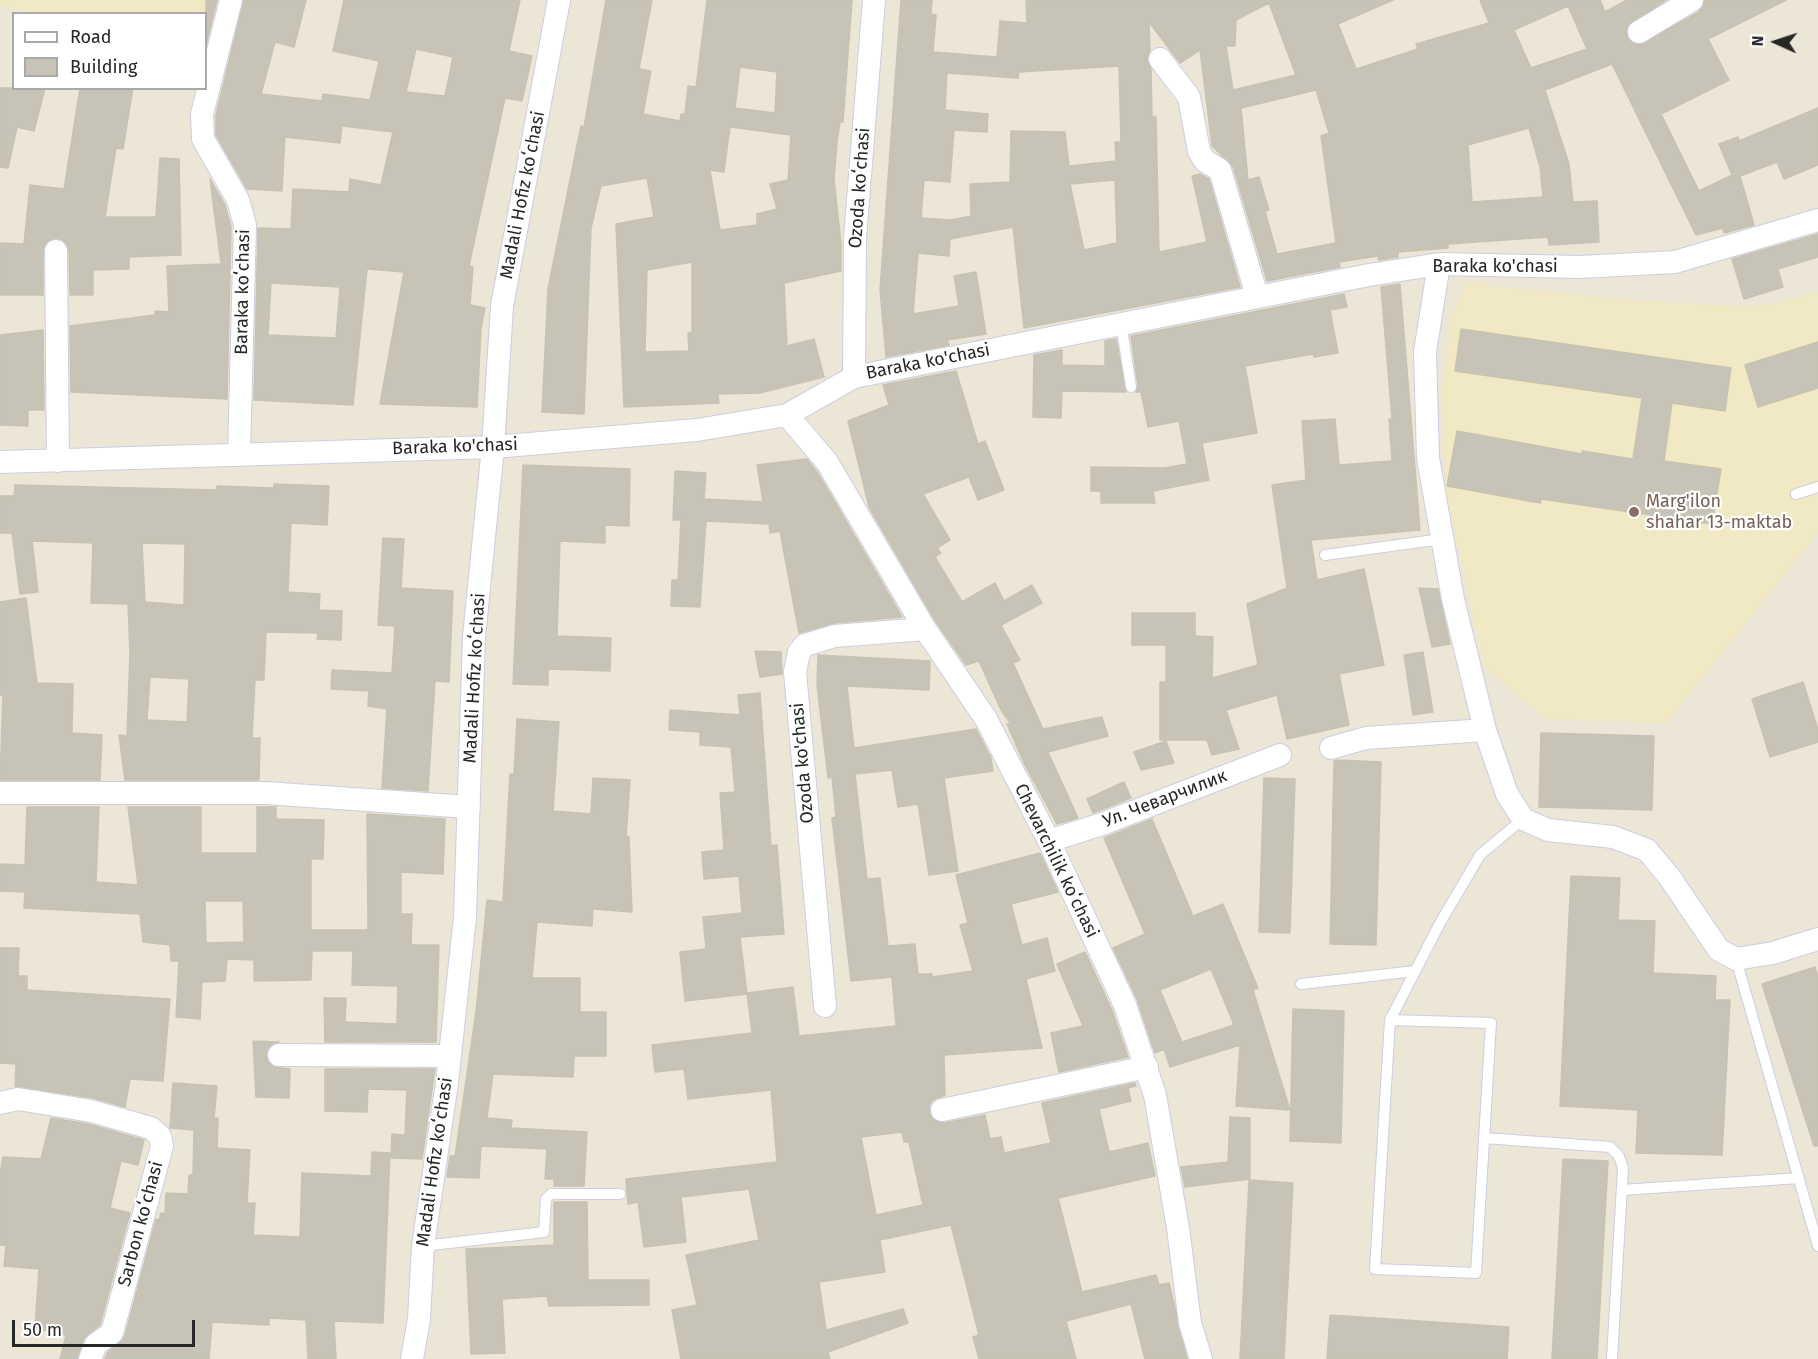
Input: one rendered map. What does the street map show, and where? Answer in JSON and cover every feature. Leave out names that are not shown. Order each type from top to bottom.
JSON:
[{"type":"street","name":"Baraka koʻchasi","points":[[231,0],[202,114],[202,140],[238,200],[245,225],[239,455]]},
{"type":"street","name":"Madali Hofiz koʻchasi","points":[[412,1359],[419,1319],[423,1246],[450,1056],[465,917],[474,637],[493,447],[502,306],[560,0]]},
{"type":"street","name":"Ozoda koʻchasi","points":[[854,377],[855,238],[874,0]]},
{"type":"street","points":[[1639,32],[1692,0]]},
{"type":"street","points":[[1160,59],[1189,97],[1199,151],[1205,161],[1220,170],[1257,296]]},
{"type":"street","name":"Baraka ko'chasi","points":[[0,462],[493,447],[698,430],[787,415],[854,377],[1257,296],[1439,264],[1580,267],[1675,262],[1818,220]]},
{"type":"street","points":[[56,251],[58,461]]},
{"type":"street","points":[[1439,264],[1425,352],[1428,458],[1453,599],[1485,730],[1507,794],[1522,819],[1548,830],[1613,837],[1647,850],[1670,878],[1719,950],[1736,959],[1773,953],[1818,939]]},
{"type":"street","name":"Chevarchilik koʻchasi","points":[[787,415],[828,462],[925,629],[986,719],[1049,841],[1125,1005],[1155,1095],[1178,1228],[1190,1323],[1201,1359]]},
{"type":"street","name":"Ozoda ko'chasi","points":[[825,1006],[795,672],[799,652],[805,645],[835,636],[925,629]]},
{"type":"street","points":[[1331,748],[1366,738],[1485,730]]},
{"type":"street","name":"Ул. Чеварчилик","points":[[1049,841],[1102,824],[1280,755]]},
{"type":"street","points":[[0,793],[265,793],[469,807]]},
{"type":"street","points":[[279,1054],[450,1056]]},
{"type":"street","points":[[942,1110],[1147,1066]]},
{"type":"street","name":"Sarbon koʻchasi","points":[[0,1102],[18,1099],[92,1112],[151,1128],[160,1136],[162,1146],[112,1333],[96,1344],[90,1359]]},
{"type":"lane","points":[[1120,323],[1131,387]]},
{"type":"lane","points":[[1796,494],[1818,487]]},
{"type":"lane","points":[[1325,555],[1442,539]]},
{"type":"lane","points":[[1390,1020],[1491,1023],[1476,1273],[1375,1269],[1390,1020],[1480,855],[1522,819]]},
{"type":"lane","points":[[1736,959],[1818,1246]]},
{"type":"lane","points":[[1301,984],[1415,971]]},
{"type":"lane","points":[[1484,1138],[1610,1147],[1619,1156],[1623,1168],[1612,1359]]},
{"type":"lane","points":[[1622,1190],[1799,1178]]},
{"type":"lane","points":[[423,1246],[544,1232],[546,1198],[551,1194],[620,1194]]},
{"type":"shaded area","points":[[0,0],[216,0],[207,39],[207,12],[28,12],[0,6]]},
{"type":"shaded area","name":"Marg'ilon shahar 13-maktab","points":[[1465,283],[1639,301],[1735,306],[1765,305],[1818,293],[1818,532],[1666,723],[1545,719],[1484,665],[1446,492],[1442,391],[1451,321]]},
{"type":"building","points":[[206,0],[217,0],[207,41],[207,12]]},
{"type":"building","points":[[244,0],[306,0],[294,47],[275,42],[261,94],[322,101],[323,94],[370,100],[379,61],[333,51],[344,0],[520,0],[509,51],[532,56],[522,101],[505,98],[469,266],[473,267],[470,305],[485,308],[481,328],[477,407],[380,404],[404,272],[367,269],[353,405],[254,400],[258,228],[291,229],[293,189],[349,192],[350,179],[381,185],[393,132],[342,126],[340,143],[285,137],[282,191],[247,189],[216,135],[216,115]],"holes":[[[416,49],[453,57],[445,96],[406,92]],[[271,283],[340,287],[336,338],[268,335]]]},
{"type":"building","points":[[606,0],[652,0],[639,69],[651,71],[643,114],[680,121],[681,114],[685,114],[688,86],[696,87],[707,0],[852,0],[843,122],[840,122],[834,179],[841,244],[841,271],[784,283],[787,346],[814,339],[824,377],[760,393],[718,394],[719,403],[624,407],[616,224],[654,217],[647,178],[601,186],[591,228],[584,414],[542,412],[548,289],[581,126],[584,127]],"holes":[[[740,67],[777,72],[775,113],[735,108]],[[730,127],[791,135],[788,180],[770,184],[777,209],[757,214],[757,225],[720,230],[710,170],[724,172]],[[692,262],[692,332],[688,333],[689,351],[645,352],[647,270]]]},
{"type":"building","points":[[901,0],[932,0],[931,14],[936,15],[933,52],[997,57],[1000,21],[1027,23],[1026,0],[1393,0],[1338,24],[1356,69],[1418,49],[1416,44],[1489,23],[1480,0],[1600,0],[1605,12],[1627,0],[1666,0],[1628,25],[1627,38],[1639,45],[1699,12],[1705,0],[1786,0],[1708,39],[1729,80],[1661,114],[1699,191],[1732,175],[1719,144],[1738,137],[1739,141],[1818,108],[1818,165],[1784,179],[1777,162],[1740,176],[1754,225],[1724,233],[1723,228],[1696,235],[1612,64],[1545,90],[1569,164],[1573,202],[1597,201],[1599,242],[1549,245],[1548,237],[1448,244],[1448,248],[1398,252],[1398,257],[1379,260],[1378,256],[1339,262],[1340,267],[1267,281],[1233,166],[1212,146],[1200,50],[1180,63],[1149,22],[1150,51],[1147,60],[1151,69],[1152,117],[1156,117],[1159,252],[1207,242],[1192,176],[1200,174],[1209,179],[1240,287],[1024,328],[1013,227],[950,239],[949,256],[918,253],[913,314],[959,306],[954,276],[976,272],[986,334],[947,340],[949,345],[886,357],[880,290]],"holes":[[[1269,3],[1296,75],[1233,90],[1226,46],[1235,46],[1236,20]],[[1568,6],[1587,49],[1531,68],[1514,30]],[[1119,66],[1121,142],[1115,142],[1116,161],[1069,166],[1065,132],[1011,131],[1010,182],[970,184],[971,216],[951,220],[921,218],[924,180],[950,182],[954,130],[987,132],[988,114],[945,110],[947,73],[1018,78],[1019,72]],[[1316,90],[1329,133],[1321,136],[1336,243],[1277,254],[1265,211],[1269,210],[1259,177],[1248,180],[1241,108]],[[1529,128],[1540,167],[1543,197],[1472,202],[1468,145]],[[1115,180],[1117,243],[1084,250],[1070,184]]]},
{"type":"building","points":[[0,88],[44,90],[34,131],[17,127],[8,168],[0,167]]},
{"type":"building","points":[[80,90],[133,90],[123,149],[116,148],[105,217],[156,217],[160,158],[179,159],[181,255],[129,257],[129,269],[93,270],[93,295],[70,295],[69,250],[63,240],[55,238],[45,244],[43,251],[43,295],[0,295],[0,243],[24,244],[30,185],[64,189]]},
{"type":"building","points":[[210,179],[225,205],[231,227],[227,399],[71,392],[70,326],[155,315],[155,311],[169,312],[167,266],[221,264]]},
{"type":"building","points":[[1818,234],[1818,257],[1778,269],[1783,287],[1744,299],[1732,259]]},
{"type":"building","points":[[1400,284],[1420,530],[1311,540],[1317,580],[1364,569],[1384,665],[1339,674],[1349,725],[1287,739],[1277,695],[1226,710],[1239,749],[1212,755],[1207,740],[1160,740],[1160,682],[1166,682],[1166,645],[1132,645],[1132,613],[1195,613],[1195,636],[1213,637],[1212,678],[1258,665],[1247,604],[1287,588],[1272,485],[1306,480],[1302,421],[1335,419],[1339,465],[1392,461],[1389,419],[1392,419],[1381,287]]},
{"type":"building","points":[[1344,294],[1347,307],[1330,310],[1338,353],[1314,357],[1313,354],[1245,366],[1257,433],[1202,443],[1209,480],[1153,491],[1155,503],[1101,503],[1101,491],[1091,491],[1091,467],[1164,468],[1187,464],[1179,421],[1148,427],[1141,392],[1136,392],[1138,386],[1131,336]]},
{"type":"building","points":[[1461,329],[1731,368],[1725,411],[1672,403],[1664,461],[1721,469],[1712,524],[1541,499],[1540,503],[1447,486],[1457,431],[1582,454],[1582,451],[1633,459],[1642,398],[1455,371]]},
{"type":"building","points":[[43,330],[44,410],[28,410],[28,426],[0,425],[0,335]]},
{"type":"building","points":[[1116,339],[1126,392],[1062,391],[1061,418],[1033,417],[1034,355],[1062,350],[1062,365],[1105,366],[1105,341]]},
{"type":"building","points":[[1818,342],[1818,388],[1758,407],[1745,365]]},
{"type":"building","points":[[956,371],[978,444],[985,441],[1004,490],[978,500],[969,477],[923,494],[950,540],[937,548],[941,553],[935,557],[962,602],[995,583],[1004,601],[1032,585],[1042,603],[1001,625],[1020,660],[1013,663],[1043,729],[1102,717],[1108,736],[1048,752],[1078,818],[1057,824],[1025,765],[1007,724],[1011,724],[1001,710],[979,661],[966,665],[936,622],[869,507],[848,421],[889,405],[883,385]]},
{"type":"building","points":[[807,459],[819,475],[902,617],[834,623],[799,633],[780,531],[770,533],[769,524],[706,521],[700,607],[671,606],[672,580],[678,580],[681,520],[673,520],[675,471],[706,473],[704,499],[763,502],[757,465]]},
{"type":"building","points":[[523,465],[630,469],[629,526],[605,525],[605,543],[560,541],[557,636],[611,638],[610,671],[548,669],[548,685],[513,684]]},
{"type":"building","points":[[274,484],[329,486],[327,525],[291,523],[288,592],[320,594],[319,610],[342,611],[341,640],[317,639],[318,633],[266,632],[264,680],[255,680],[252,738],[260,738],[259,780],[125,780],[119,735],[127,736],[130,653],[128,604],[91,603],[93,543],[32,541],[38,592],[20,594],[12,533],[0,533],[0,496],[14,496],[15,485],[217,490],[217,486],[274,488]],"holes":[[[142,543],[185,544],[184,605],[145,602]],[[150,677],[189,679],[187,722],[147,720]]]},
{"type":"building","points":[[383,538],[404,539],[401,588],[453,591],[449,682],[435,681],[428,791],[382,788],[387,709],[368,706],[369,691],[331,689],[332,670],[392,673],[395,626],[378,625]]},
{"type":"building","points":[[1419,588],[1438,589],[1450,644],[1432,647]]},
{"type":"building","points":[[26,598],[37,683],[73,684],[72,733],[102,735],[100,780],[0,780],[3,695],[0,695],[0,602]]},
{"type":"building","points":[[755,651],[781,652],[782,674],[760,677]]},
{"type":"building","points":[[1423,652],[1433,712],[1413,715],[1404,655]]},
{"type":"building","points":[[818,655],[930,661],[929,690],[847,686],[854,748],[976,729],[991,758],[993,771],[944,778],[958,871],[929,875],[918,804],[898,807],[892,770],[855,774],[867,879],[880,878],[888,946],[915,944],[918,974],[932,974],[932,977],[973,971],[960,925],[968,923],[956,875],[1040,853],[1058,892],[1011,904],[1022,945],[1047,938],[1055,971],[1026,979],[1042,1048],[944,1055],[945,1095],[933,1100],[929,1105],[932,1119],[944,1123],[985,1115],[990,1139],[1001,1137],[1004,1153],[1051,1143],[1042,1103],[1135,1083],[1136,1086],[1128,1088],[1131,1101],[1099,1109],[1109,1152],[1148,1143],[1155,1176],[1058,1198],[1082,1292],[1156,1275],[1159,1285],[1169,1283],[1187,1359],[1145,1359],[1131,1304],[1066,1321],[1076,1359],[979,1359],[973,1337],[979,1335],[951,1225],[880,1240],[885,1272],[819,1282],[826,1330],[903,1309],[908,1323],[828,1352],[830,1359],[681,1359],[672,1310],[697,1305],[686,1255],[759,1240],[749,1189],[681,1197],[686,1242],[644,1247],[638,1202],[628,1204],[626,1179],[777,1162],[771,1090],[688,1099],[684,1069],[655,1072],[652,1045],[752,1033],[747,993],[793,987],[799,1036],[896,1026],[892,977],[851,981],[832,818],[836,817],[832,777],[828,778],[817,685]],"holes":[[[902,1132],[904,1142],[909,1142],[923,1205],[876,1215],[861,1137]]]},
{"type":"building","points":[[1803,682],[1818,730],[1818,742],[1770,757],[1752,699]]},
{"type":"building","points":[[760,693],[771,846],[777,845],[784,934],[740,937],[747,994],[685,1001],[680,952],[706,949],[703,917],[742,913],[739,876],[704,879],[702,852],[724,850],[720,793],[735,792],[731,747],[700,745],[700,732],[669,730],[670,710],[740,715],[738,695]]},
{"type":"building","points":[[517,719],[559,722],[553,811],[591,814],[593,778],[630,780],[626,836],[629,837],[632,912],[593,909],[592,926],[537,922],[532,978],[580,978],[580,1012],[606,1012],[606,1056],[574,1056],[573,1077],[493,1074],[487,1118],[512,1120],[511,1128],[587,1132],[584,1186],[554,1186],[554,1179],[545,1179],[547,1149],[481,1146],[479,1178],[447,1177],[450,1156],[455,1156],[476,1012],[487,900],[503,902],[510,774],[514,774]]},
{"type":"building","points":[[1541,733],[1654,736],[1652,810],[1539,807]]},
{"type":"building","points":[[1166,741],[1174,763],[1141,770],[1134,752]]},
{"type":"building","points":[[1334,761],[1381,762],[1376,945],[1330,944]]},
{"type":"building","points":[[1264,778],[1295,779],[1290,933],[1259,932]]},
{"type":"building","points":[[1124,782],[1131,798],[1093,813],[1087,799]]},
{"type":"building","points":[[27,807],[99,807],[96,882],[138,885],[128,807],[201,807],[201,853],[257,853],[257,807],[276,807],[276,819],[324,820],[323,859],[311,859],[311,930],[368,930],[367,814],[445,819],[443,874],[401,872],[401,914],[412,914],[411,945],[439,945],[436,1042],[325,1042],[324,998],[346,998],[345,1022],[397,1024],[398,986],[352,985],[353,951],[312,951],[311,980],[254,981],[254,960],[227,959],[225,981],[202,982],[200,1019],[176,1017],[179,961],[171,961],[170,945],[143,942],[140,914],[24,908],[25,892],[0,891],[0,864],[25,865]],"holes":[[[205,901],[243,901],[244,942],[206,943]]]},
{"type":"building","points":[[1152,819],[1193,916],[1223,904],[1258,988],[1253,990],[1290,1110],[1236,1106],[1240,1045],[1170,1067],[1164,1049],[1155,1053],[1137,999],[1113,948],[1145,934],[1104,838]],"holes":[[[1211,969],[1234,1025],[1182,1042],[1160,990]]]},
{"type":"building","points":[[1571,876],[1620,878],[1618,920],[1655,921],[1653,973],[1716,976],[1715,1000],[1730,1000],[1722,1155],[1636,1153],[1638,1110],[1560,1106]]},
{"type":"building","points":[[0,948],[19,948],[18,976],[27,976],[27,990],[170,999],[163,1081],[130,1079],[125,1107],[93,1098],[15,1086],[16,1064],[0,1063]]},
{"type":"building","points":[[1085,952],[1112,1010],[1128,1057],[1059,1072],[1051,1033],[1083,1026],[1057,964]]},
{"type":"building","points":[[1815,967],[1818,978],[1818,1146],[1814,1146],[1762,984]]},
{"type":"building","points":[[1293,1009],[1344,1011],[1341,1143],[1290,1141]]},
{"type":"building","points":[[253,1041],[279,1042],[268,1048],[266,1056],[273,1067],[290,1069],[289,1098],[256,1097]]},
{"type":"building","points":[[325,1069],[435,1069],[422,1159],[391,1158],[392,1134],[405,1135],[407,1090],[368,1089],[367,1112],[325,1111]]},
{"type":"building","points":[[173,1083],[217,1086],[214,1118],[218,1118],[217,1148],[250,1150],[247,1203],[255,1203],[253,1235],[300,1237],[302,1173],[371,1176],[372,1152],[390,1153],[383,1323],[334,1321],[336,1359],[308,1359],[306,1320],[269,1318],[269,1325],[212,1322],[209,1359],[105,1359],[107,1353],[125,1336],[156,1219],[159,1220],[161,1213],[165,1214],[166,1193],[188,1194],[189,1176],[193,1174],[194,1130],[170,1128]]},
{"type":"building","points":[[1230,1117],[1250,1118],[1250,1179],[1185,1187],[1181,1167],[1228,1162]]},
{"type":"building","points":[[51,1118],[88,1124],[144,1140],[138,1165],[121,1161],[110,1208],[130,1213],[100,1325],[84,1338],[77,1359],[60,1359],[66,1335],[35,1328],[39,1269],[4,1266],[6,1245],[0,1245],[0,1174],[3,1157],[41,1159]]},
{"type":"building","points":[[1563,1159],[1608,1161],[1597,1359],[1552,1359]]},
{"type":"building","points":[[1249,1180],[1293,1183],[1284,1359],[1240,1359]]},
{"type":"building","points":[[554,1202],[587,1202],[588,1280],[649,1280],[649,1305],[549,1306],[547,1296],[502,1299],[505,1353],[471,1354],[466,1249],[554,1245]]},
{"type":"building","points":[[1330,1315],[1509,1327],[1507,1359],[1327,1359]]},
{"type":"place","name":"Marg'ilon shahar 13-maktab","points":[[1634,512]]}]
